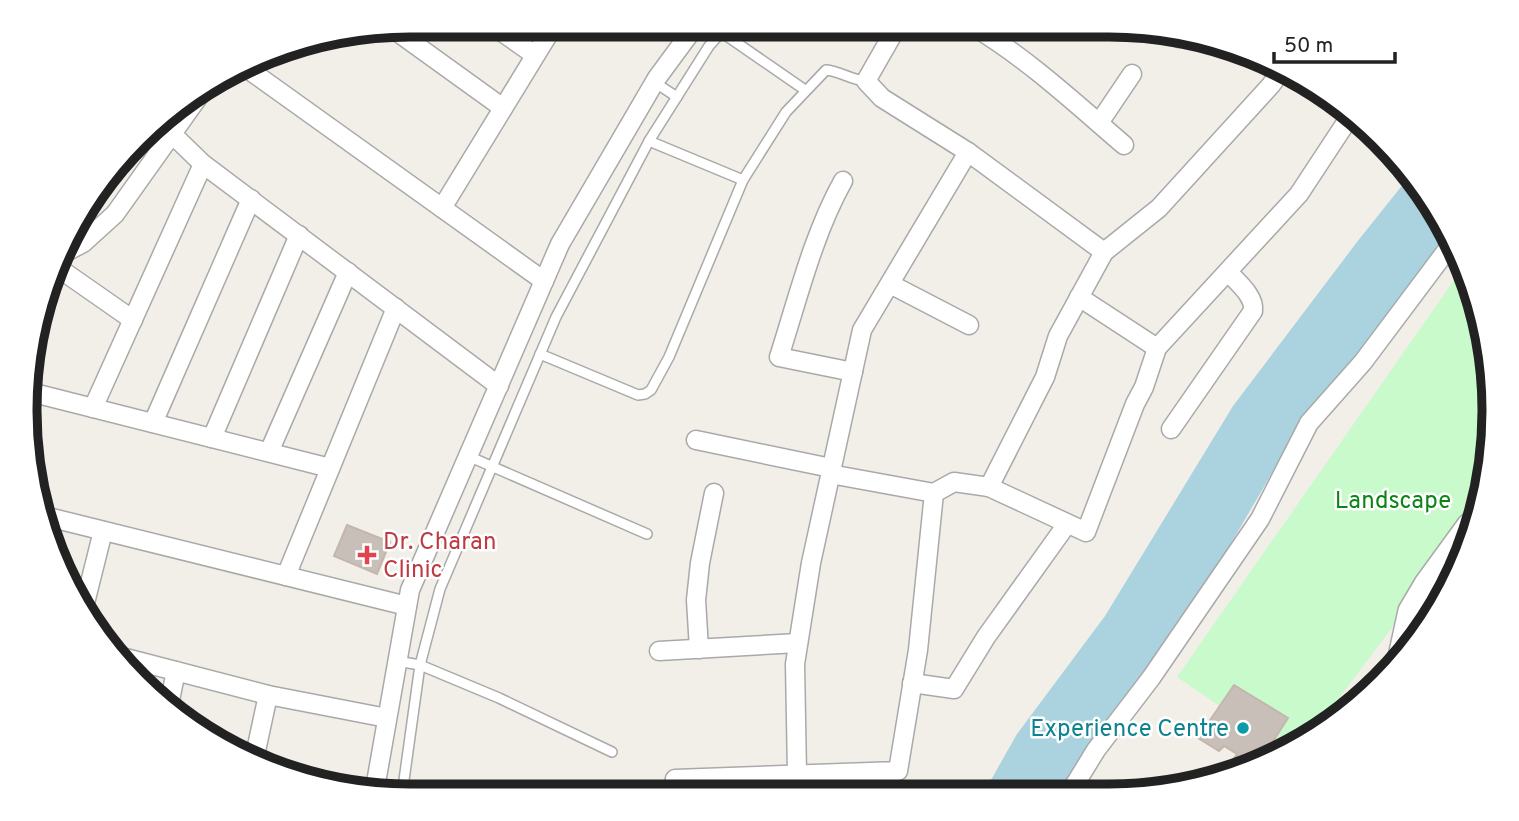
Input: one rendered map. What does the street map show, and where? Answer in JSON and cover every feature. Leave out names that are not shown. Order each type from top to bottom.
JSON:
[{"type":"street","points":[[405,37],[503,108]]},
{"type":"street","points":[[509,37],[535,55]]},
{"type":"street","points":[[442,208],[546,37]]},
{"type":"street","points":[[376,782],[410,590],[560,244],[654,82],[688,37]]},
{"type":"street","points":[[888,37],[866,81],[882,98],[968,152],[1104,252]]},
{"type":"street","points":[[991,37],[1124,145]]},
{"type":"street","points":[[252,72],[544,281]]},
{"type":"street","points":[[1099,123],[1132,74]]},
{"type":"street","points":[[989,487],[1045,377],[1058,337],[1104,252],[1159,208],[1277,77]]},
{"type":"street","points":[[74,248],[83,243],[115,214],[189,110]]},
{"type":"street","points":[[696,440],[934,493],[954,482],[989,487],[1086,533],[1157,348],[1299,194],[1346,122]]},
{"type":"street","points":[[172,134],[203,164],[499,386]]},
{"type":"street","points":[[797,774],[795,664],[798,643],[830,471],[862,330],[968,152]]},
{"type":"street","points":[[93,408],[203,164]]},
{"type":"street","points":[[843,181],[831,202],[779,357],[853,372]]},
{"type":"street","points":[[153,423],[251,199]]},
{"type":"street","points":[[212,438],[299,235]]},
{"type":"street","points":[[1075,784],[1259,519],[1309,423],[1363,362],[1447,251]]},
{"type":"street","points":[[63,272],[132,320]]},
{"type":"street","points":[[269,452],[348,272]]},
{"type":"street","points":[[1171,429],[1253,311],[1250,296],[1228,272]]},
{"type":"street","points":[[890,284],[969,325]]},
{"type":"street","points":[[1079,297],[1157,348]]},
{"type":"street","points":[[286,576],[396,308]]},
{"type":"street","points":[[38,393],[330,468]]},
{"type":"street","points":[[734,784],[797,774],[898,771],[912,683],[934,493]]},
{"type":"street","points":[[699,649],[696,600],[699,563],[715,494]]},
{"type":"street","points":[[53,518],[407,606]]},
{"type":"street","points":[[912,683],[954,689],[986,637],[1067,524]]},
{"type":"street","points":[[87,596],[103,531]]},
{"type":"street","points":[[1404,640],[1410,611],[1460,538]]},
{"type":"street","points":[[659,651],[798,643]]},
{"type":"street","points":[[131,659],[268,695],[387,718]]},
{"type":"street","points":[[171,697],[176,671]]},
{"type":"street","points":[[256,751],[268,695]]},
{"type":"street","points":[[674,784],[675,779],[709,784]]},
{"type":"lane","points":[[404,780],[420,665],[440,590],[540,354],[577,276],[649,141],[717,37]]},
{"type":"lane","points":[[728,37],[805,90]]},
{"type":"lane","points":[[540,354],[638,395],[651,390],[670,357],[743,180],[786,112],[826,70],[853,80],[866,81]]},
{"type":"lane","points":[[654,82],[677,97]]},
{"type":"lane","points":[[649,141],[743,180]]},
{"type":"lane","points":[[468,456],[647,534]]},
{"type":"lane","points":[[397,661],[420,665],[549,720],[612,752]]},
{"type":"green space","name":"Landscape","points":[[1457,276],[1475,338],[1482,410],[1475,483],[1459,539],[1328,713],[1277,745],[1177,677]]},
{"type":"water","points":[[1405,182],[1445,246],[1357,355],[1282,456],[1185,622],[1074,784],[989,784],[1017,734],[1105,616],[1233,406]]},
{"type":"building","points":[[347,525],[390,542],[377,574],[334,556]]},
{"type":"building","name":"Experience Centre","points":[[1234,685],[1288,718],[1268,749],[1236,762],[1233,760],[1237,754],[1224,746],[1219,751],[1198,738]]},
{"type":"place","name":"Dr. Charan Clinic","points":[[367,555]]},
{"type":"place","name":"Experience Centre","points":[[1243,728]]}]
